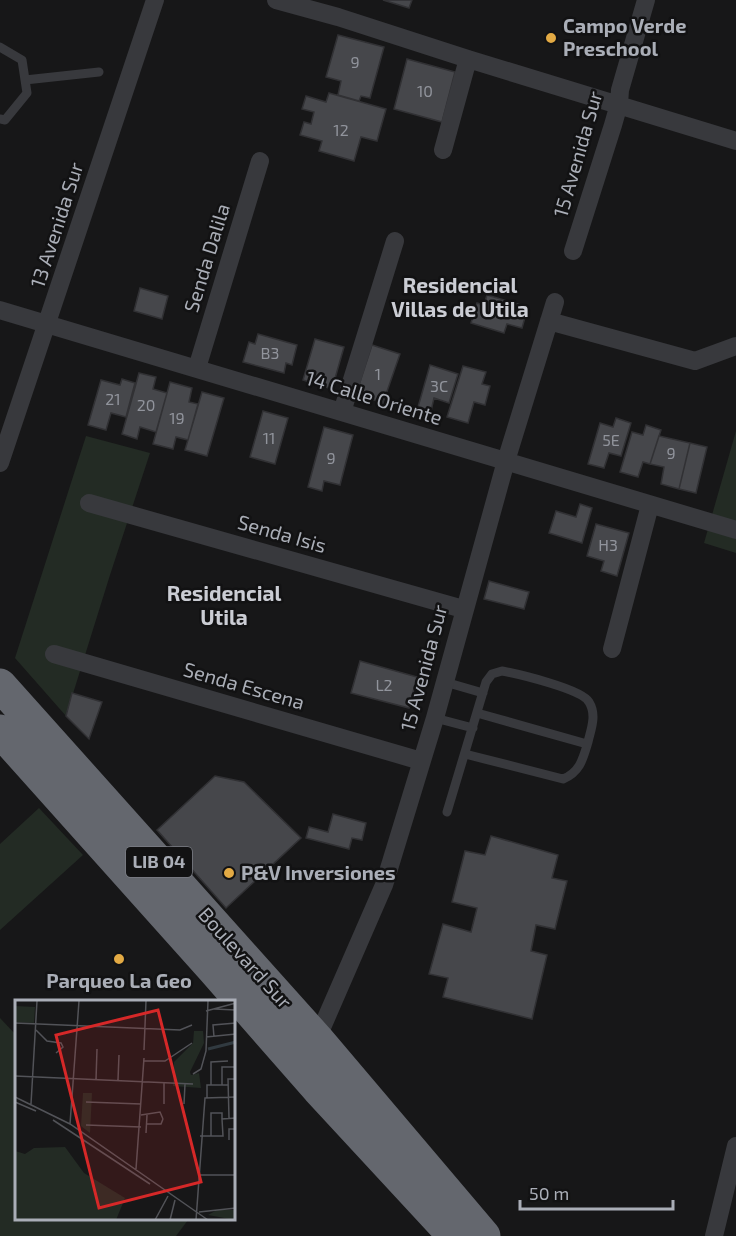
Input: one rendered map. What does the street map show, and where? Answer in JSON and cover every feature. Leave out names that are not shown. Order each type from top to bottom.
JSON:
[{"type":"highway","name":"Boulevard Sur","points":[[0,685],[317,1039],[484,1236]]},
{"type":"highway","name":"Boulevard Sur","points":[[0,731],[318,1089],[454,1236]]},
{"type":"street","name":"13 Avenida Sur","points":[[0,463],[155,0]]},
{"type":"street","points":[[276,0],[338,17],[736,141]]},
{"type":"street","name":"15 Avenida Sur","points":[[573,251],[619,104],[620,90],[646,0]]},
{"type":"street","points":[[443,150],[468,59]]},
{"type":"street","name":"Senda Dalila","points":[[196,368],[260,161]]},
{"type":"street","points":[[342,412],[394,241]]},
{"type":"street","name":"15 Avenida Sur","points":[[317,1039],[384,885],[435,718],[506,461],[555,302]]},
{"type":"street","name":"14 Calle Oriente","points":[[0,310],[736,530]]},
{"type":"street","points":[[549,321],[695,361],[736,346]]},
{"type":"street","name":"Senda Isis","points":[[89,503],[464,609]]},
{"type":"street","points":[[612,649],[650,504]]},
{"type":"street","name":"Senda Escena","points":[[54,654],[421,761]]},
{"type":"street","points":[[714,1236],[731,1187],[736,1146]]},
{"type":"lane","points":[[0,48],[22,60],[27,93],[5,120],[0,120]]},
{"type":"lane","points":[[25,80],[99,72]]},
{"type":"lane","points":[[447,812],[486,682],[492,674],[502,671],[576,692],[588,699],[592,708],[593,721],[580,765],[574,775],[563,780],[465,754]]},
{"type":"lane","points":[[445,681],[483,693]]},
{"type":"lane","points":[[477,713],[587,744]]},
{"type":"lane","points":[[435,718],[473,728]]},
{"type":"shaded area","points":[[736,431],[736,553],[704,543]]},
{"type":"shaded area","points":[[86,436],[150,453],[66,716],[15,658]]},
{"type":"shaded area","points":[[39,808],[83,855],[0,930],[0,844]]},
{"type":"shaded area","points":[[0,1018],[15,1034],[15,1221],[187,1221],[176,1236],[0,1236]]},
{"type":"building","points":[[383,0],[412,0],[409,8]]},
{"type":"building","points":[[338,35],[384,47],[370,98],[361,96],[359,101],[338,95],[341,81],[326,77]]},
{"type":"building","points":[[407,59],[455,72],[442,122],[394,109]]},
{"type":"building","points":[[329,93],[386,109],[377,141],[361,137],[354,161],[319,151],[322,141],[300,135],[304,122],[311,124],[314,112],[302,109],[306,96],[326,102]]},
{"type":"building","points":[[140,288],[168,296],[162,319],[134,311]]},
{"type":"building","points":[[487,295],[528,307],[522,328],[507,324],[504,333],[471,323],[477,303],[484,305]]},
{"type":"building","points":[[258,334],[297,345],[292,365],[286,363],[284,373],[243,362],[249,342],[255,344]]},
{"type":"building","points":[[315,339],[344,347],[332,389],[303,380]]},
{"type":"building","points":[[372,345],[400,354],[383,403],[356,394]]},
{"type":"building","points":[[430,365],[458,374],[449,403],[434,398],[431,411],[418,407]]},
{"type":"building","points":[[463,366],[486,372],[482,384],[490,386],[485,405],[474,402],[468,423],[447,417]]},
{"type":"building","points":[[139,373],[156,377],[153,389],[167,393],[156,432],[140,427],[137,439],[122,434]]},
{"type":"building","points":[[122,379],[135,383],[126,417],[111,413],[106,430],[88,425],[101,380],[120,385]]},
{"type":"building","points":[[170,382],[192,388],[189,402],[198,404],[188,440],[176,437],[173,449],[153,444]]},
{"type":"building","points":[[202,392],[224,398],[207,456],[185,450]]},
{"type":"building","points":[[263,411],[288,418],[275,464],[250,457]]},
{"type":"building","points":[[616,418],[631,423],[621,456],[609,453],[604,468],[588,464],[600,423],[613,427]]},
{"type":"building","points":[[646,425],[661,430],[650,464],[643,462],[638,477],[620,472],[632,432],[643,435]]},
{"type":"building","points":[[324,427],[353,435],[340,485],[324,481],[322,491],[308,487]]},
{"type":"building","points":[[659,436],[690,443],[679,489],[661,484],[664,467],[650,464]]},
{"type":"building","points":[[690,443],[707,447],[696,493],[679,489]]},
{"type":"building","points":[[580,504],[592,508],[582,543],[549,533],[556,511],[576,517]]},
{"type":"building","points":[[596,524],[629,533],[617,576],[601,571],[604,561],[587,556]]},
{"type":"building","points":[[489,581],[529,592],[524,609],[484,599]]},
{"type":"building","points":[[360,661],[417,677],[409,708],[351,693]]},
{"type":"building","points":[[72,693],[102,702],[89,739],[66,716]]},
{"type":"building","name":"P&V Inversiones","points":[[215,776],[244,782],[301,838],[226,908],[157,830]]},
{"type":"building","points":[[333,814],[366,823],[362,840],[352,838],[349,849],[306,838],[309,827],[328,832]]},
{"type":"building","points":[[491,836],[558,855],[552,878],[567,881],[555,929],[536,925],[531,951],[547,955],[532,1019],[443,997],[448,978],[429,974],[443,924],[471,932],[477,908],[452,902],[465,851],[485,855]]},
{"type":"place","name":"Campo Verde Preschool","points":[[551,38]]},
{"type":"place","name":"P&V Inversiones","points":[[229,873]]},
{"type":"place","name":"Parqueo La Geo","points":[[119,959]]},
{"type":"district","name":"Residencial Villas de Utila","points":[[460,298]]},
{"type":"district","name":"Residencial Utila","points":[[224,606]]}]
